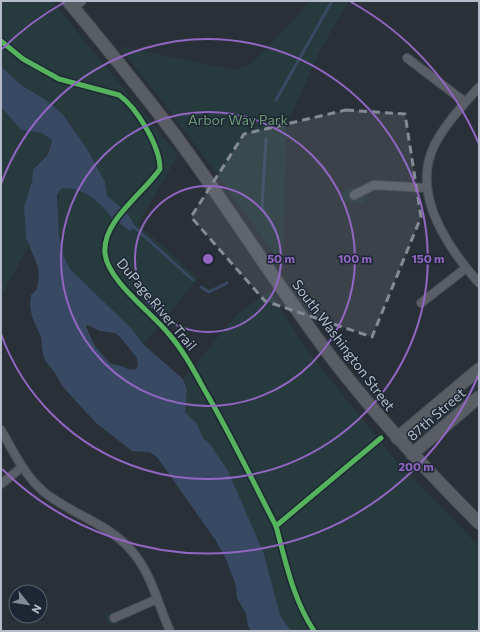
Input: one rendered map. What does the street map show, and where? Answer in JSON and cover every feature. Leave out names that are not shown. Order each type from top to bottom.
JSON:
[{"type":"main road","name":"South Washington Street","points":[[74,3],[155,108],[333,360],[412,454],[479,523]]},
{"type":"main road","name":"87th Street","points":[[398,438],[479,369]]},
{"type":"main road","name":"87th Street","points":[[412,454],[479,397]]},
{"type":"street","points":[[407,58],[465,102]]},
{"type":"street","points":[[479,88],[465,102],[440,134],[434,147],[428,170],[427,188],[441,228],[449,244],[479,283]]},
{"type":"street","points":[[354,195],[374,185],[427,188]]},
{"type":"street","points":[[421,303],[466,268]]},
{"type":"street","points":[[1,430],[22,468],[45,492],[120,538],[144,566],[170,631]]},
{"type":"street","points":[[1,484],[22,468]]},
{"type":"street","points":[[114,618],[157,599]]},
{"type":"highlighted area","points":[[346,110],[405,114],[421,217],[372,337],[265,301],[191,217],[244,134]]},
{"type":"green space","points":[[1,1],[52,1],[178,155],[138,224],[198,278],[143,345],[131,328],[70,269],[63,254],[59,236],[57,204],[76,130],[62,113],[43,98],[22,86],[1,66]]},
{"type":"green space","name":"Arbor Way Park","points":[[311,1],[349,1],[320,50],[286,127],[283,266],[182,127],[118,46],[235,70],[252,63]]},
{"type":"green space","points":[[1,107],[21,130],[42,133],[52,139],[48,151],[34,170],[27,199],[25,229],[29,245],[1,297]]},
{"type":"green space","points":[[349,187],[361,188],[367,191],[362,203],[345,202],[342,194]]},
{"type":"green space","points":[[270,291],[305,348],[394,458],[479,546],[479,631],[291,631],[280,615],[264,554],[210,444],[203,438],[200,429],[185,412],[187,390],[183,379],[237,314]]},
{"type":"green space","points":[[479,380],[479,386],[465,400],[426,434],[423,434],[423,431],[468,393]]},
{"type":"green space","points":[[113,611],[118,613],[120,618],[118,623],[113,625],[108,623],[106,618],[108,613]]},
{"type":"water","points":[[1,66],[22,86],[43,98],[62,113],[87,149],[105,182],[107,196],[124,210],[134,224],[135,228],[129,231],[113,218],[99,203],[82,192],[69,188],[62,188],[57,195],[59,236],[63,254],[70,269],[131,328],[144,345],[183,379],[187,390],[185,412],[197,424],[203,438],[210,444],[228,471],[264,554],[280,615],[291,631],[251,631],[248,626],[246,614],[237,598],[236,586],[226,559],[216,541],[157,457],[149,452],[132,451],[96,423],[63,387],[55,373],[46,362],[43,355],[41,337],[32,317],[30,304],[31,295],[37,289],[39,275],[37,264],[26,238],[24,207],[32,181],[33,170],[48,154],[52,140],[42,133],[21,130],[1,107]],"holes":[[[87,325],[100,331],[115,333],[121,338],[137,358],[138,366],[136,369],[129,369],[102,362],[86,352],[81,339],[80,330]]]},
{"type":"waterway","points":[[276,100],[332,1]]},
{"type":"waterway","points":[[266,139],[262,208],[275,230]]},
{"type":"waterway","points":[[133,226],[193,280]]},
{"type":"waterway","points":[[201,287],[209,292],[227,283]]},
{"type":"waterway","points":[[70,313],[87,351],[113,380]]},
{"type":"cycle path","name":"DuPage River Trail","points":[[1,41],[23,59],[59,79],[119,95],[133,109],[146,128],[156,150],[160,169],[125,208],[110,230],[106,241],[105,253],[108,263],[113,274],[121,285],[173,339],[192,367],[223,422],[276,526]]},
{"type":"cycle path","points":[[314,631],[295,593],[276,526],[381,438]]}]
